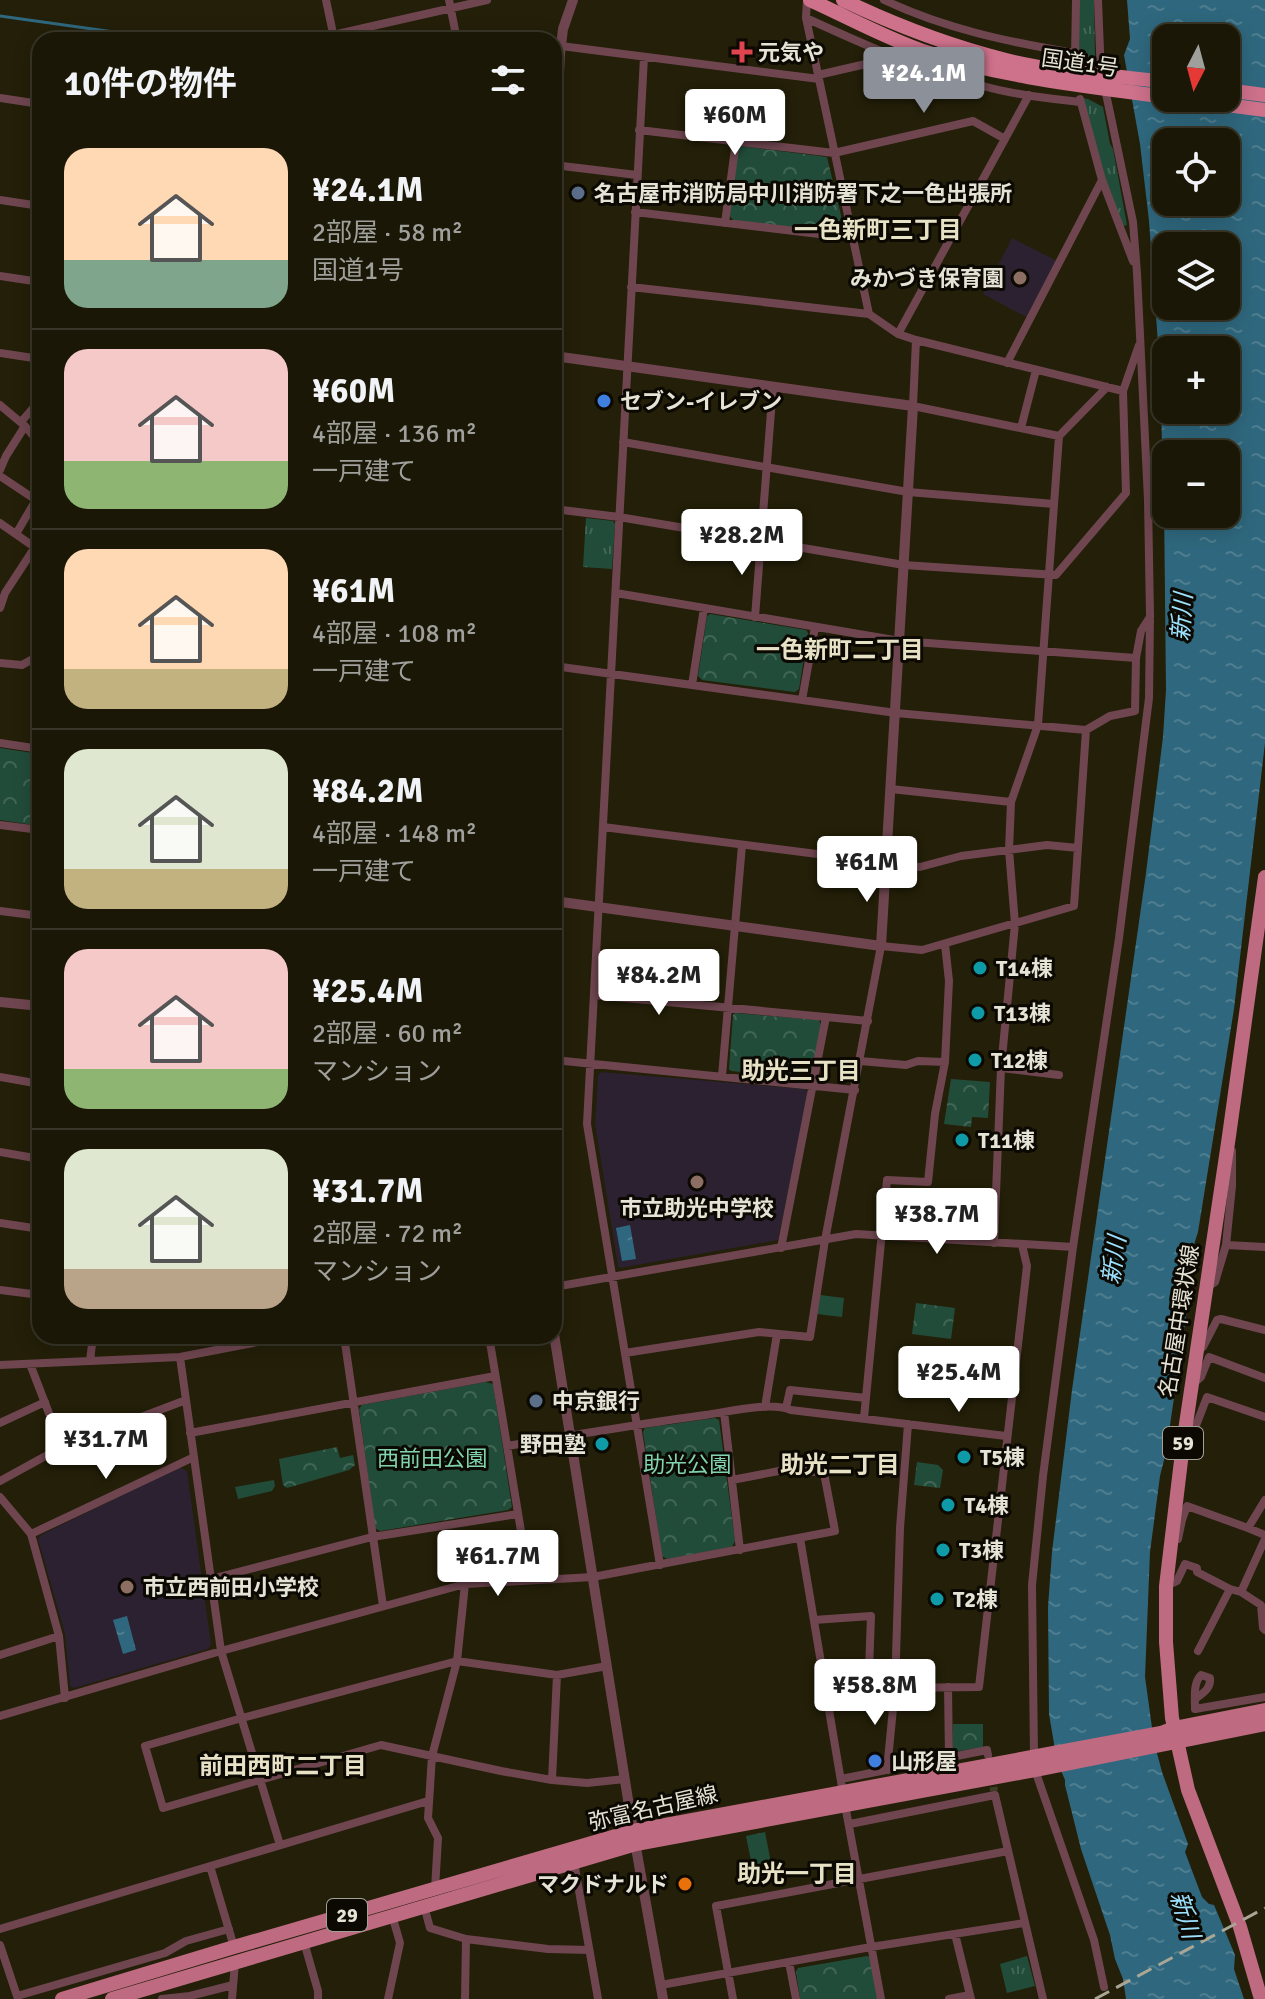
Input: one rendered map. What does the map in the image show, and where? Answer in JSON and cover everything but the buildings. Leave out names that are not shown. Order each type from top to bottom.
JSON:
[{"type":"highway","name":"国道1号","points":[[809,0],[873,31],[928,52],[1008,74],[1152,82]]},
{"type":"highway","name":"国道1号","points":[[843,0],[913,31],[1008,61],[1152,93]]},
{"type":"highway","points":[[1240,92],[1265,95]]},
{"type":"highway","points":[[1240,107],[1265,110]]},
{"type":"main road","name":"名古屋中環状線","points":[[1261,1999],[1240,1927],[1169,1737],[1166,1586],[1183,1444],[1264,904],[1265,877]]},
{"type":"main road","name":"弥富名古屋線","points":[[1169,1737],[1265,1710]]},
{"type":"main road","name":"弥富名古屋線","points":[[62,1999],[435,1890],[634,1837],[843,1792],[1042,1762],[1169,1737],[1265,1724]]},
{"type":"main road","name":"弥富名古屋線","points":[[112,1999],[574,1862],[634,1837]]},
{"type":"street","points":[[326,0],[333,32]]},
{"type":"street","points":[[354,32],[450,4],[487,0]]},
{"type":"street","points":[[562,34],[573,0]]},
{"type":"street","points":[[809,0],[806,18],[869,314]]},
{"type":"street","points":[[884,0],[975,33],[1075,56],[1076,0]]},
{"type":"street","points":[[1098,0],[1133,222],[1142,341],[1148,500],[1149,698],[1119,938],[1073,1247],[1032,1585],[1042,1762],[1094,1940],[1104,1987]]},
{"type":"street","points":[[450,4],[455,32]]},
{"type":"street","points":[[806,18],[893,58],[987,87],[1080,100],[1102,180],[1137,273]]},
{"type":"street","points":[[562,52],[644,57],[818,77],[893,58]]},
{"type":"street","points":[[644,57],[587,1124],[660,1565]]},
{"type":"street","points":[[898,334],[1029,95]]},
{"type":"street","points":[[0,98],[32,103]]},
{"type":"street","points":[[639,130],[834,153],[973,121],[1005,139]]},
{"type":"street","points":[[725,223],[736,141]]},
{"type":"street","points":[[562,166],[637,175]]},
{"type":"street","points":[[1007,363],[1102,180]]},
{"type":"street","points":[[0,200],[32,205]]},
{"type":"street","points":[[635,212],[853,238]]},
{"type":"street","points":[[0,276],[32,281]]},
{"type":"street","points":[[631,287],[869,314],[898,334],[916,340],[1123,391]]},
{"type":"street","points":[[625,1353],[759,1332],[810,1337],[825,1240],[881,946],[916,340]]},
{"type":"street","points":[[562,510],[904,565],[1056,575],[1126,493],[1123,391],[1142,341]]},
{"type":"street","points":[[0,353],[32,358]]},
{"type":"street","points":[[562,357],[913,406],[1059,436]]},
{"type":"street","points":[[1021,428],[1036,370]]},
{"type":"street","points":[[755,617],[773,386]]},
{"type":"street","points":[[994,1243],[1001,1068],[1015,924],[1009,850],[1011,802],[1038,725],[1059,436],[1107,387]]},
{"type":"street","points":[[0,405],[32,435]]},
{"type":"street","points":[[32,411],[6,456],[0,473],[32,492]]},
{"type":"street","points":[[623,442],[908,492],[1054,504]]},
{"type":"street","points":[[16,534],[32,506]]},
{"type":"street","points":[[0,523],[32,545]]},
{"type":"street","points":[[0,608],[5,593],[32,556]]},
{"type":"street","points":[[616,593],[900,641],[1136,658]]},
{"type":"street","points":[[692,685],[704,608]]},
{"type":"street","points":[[562,667],[896,713],[1086,730],[1110,716],[1135,711],[1136,658],[1141,631],[1150,616]]},
{"type":"street","points":[[802,700],[815,627]]},
{"type":"street","points":[[0,663],[22,665],[32,659]]},
{"type":"street","points":[[562,902],[922,950],[1074,906],[1086,730]]},
{"type":"street","points":[[0,743],[32,748]]},
{"type":"street","points":[[891,789],[1011,802]]},
{"type":"street","points":[[0,825],[32,829]]},
{"type":"street","points":[[603,827],[920,867],[961,856],[1047,845],[1078,848]]},
{"type":"street","points":[[722,1076],[742,845]]},
{"type":"street","points":[[0,911],[32,915]]},
{"type":"street","points":[[864,1418],[887,1180],[928,1182],[935,1114],[945,1062],[949,981],[945,944]]},
{"type":"street","points":[[594,995],[868,1021]]},
{"type":"street","points":[[0,1002],[32,1005]]},
{"type":"street","points":[[781,1248],[826,1017]]},
{"type":"street","points":[[562,1061],[855,1090]]},
{"type":"street","points":[[860,1061],[906,1065],[918,1061],[945,1062]]},
{"type":"street","points":[[1001,1068],[1059,1075]]},
{"type":"street","points":[[0,1077],[32,1083]]},
{"type":"street","points":[[1207,1287],[1215,1282],[1226,1245],[1232,1186],[1233,1145],[1229,1136]]},
{"type":"street","points":[[0,1152],[32,1158]]},
{"type":"street","points":[[0,1223],[32,1228]]},
{"type":"street","points":[[562,1286],[856,1234],[1073,1247]]},
{"type":"street","points":[[895,1688],[979,1687],[1027,1266],[1022,1245]]},
{"type":"street","points":[[1226,1245],[1265,1247]]},
{"type":"street","points":[[0,1290],[32,1294]]},
{"type":"street","points":[[1197,1351],[1203,1347],[1217,1320],[1265,1330]]},
{"type":"street","points":[[765,1407],[777,1334]]},
{"type":"street","points":[[90,1361],[92,1344]]},
{"type":"street","points":[[0,1365],[180,1357],[229,1344]]},
{"type":"street","points":[[345,1344],[383,1606]]},
{"type":"street","points":[[490,1344],[529,1580]]},
{"type":"street","points":[[556,1344],[663,1999]]},
{"type":"street","points":[[180,1357],[221,1651],[280,1845]]},
{"type":"street","points":[[1192,1385],[1201,1377],[1209,1357],[1265,1378]]},
{"type":"street","points":[[30,1364],[62,1447]]},
{"type":"street","points":[[190,1433],[495,1376]]},
{"type":"street","points":[[786,1408],[790,1390],[866,1398]]},
{"type":"street","points":[[1183,1444],[1190,1441],[1207,1397],[1265,1417]]},
{"type":"street","points":[[0,1481],[62,1447],[186,1400]]},
{"type":"street","points":[[0,1423],[45,1402]]},
{"type":"street","points":[[507,1446],[765,1407],[1006,1436]]},
{"type":"street","points":[[724,1412],[740,1550]]},
{"type":"street","points":[[887,1770],[895,1688],[900,1528],[908,1424]]},
{"type":"street","points":[[31,1534],[194,1457]]},
{"type":"street","points":[[0,1716],[465,1584],[593,1577],[835,1531],[824,1473],[789,1469],[732,1480]]},
{"type":"street","points":[[0,1497],[31,1534],[59,1636],[65,1698]]},
{"type":"street","points":[[1248,1528],[1265,1500]]},
{"type":"street","points":[[1166,1586],[1187,1506],[1265,1537],[1241,1592]]},
{"type":"street","points":[[211,1579],[372,1537],[518,1514]]},
{"type":"street","points":[[800,1538],[881,1999]]},
{"type":"street","points":[[1166,1586],[1177,1581],[1185,1564],[1197,1568],[1197,1572],[1261,1605],[1265,1630]]},
{"type":"street","points":[[435,1890],[438,1838],[428,1818],[432,1756],[457,1661],[465,1584]]},
{"type":"street","points":[[1198,1651],[1230,1589]]},
{"type":"street","points":[[814,1620],[871,1616],[869,1670],[895,1670]]},
{"type":"street","points":[[0,1655],[59,1636]]},
{"type":"street","points":[[607,1666],[557,1675],[457,1661],[145,1746],[163,1808],[381,1745],[552,1780],[587,1783],[625,1779]]},
{"type":"street","points":[[552,1780],[557,1675]]},
{"type":"street","points":[[948,1687],[949,1758]]},
{"type":"street","points":[[1195,1699],[1195,1709],[1265,1697]]},
{"type":"street","points":[[843,1792],[887,1770],[987,1750],[988,1755]]},
{"type":"street","points":[[850,1824],[995,1793],[1043,1999]]},
{"type":"street","points":[[0,1929],[428,1801]]},
{"type":"street","points":[[733,1999],[716,1906],[1008,1851]]},
{"type":"street","points":[[574,1862],[598,1999]]},
{"type":"street","points":[[210,1866],[234,1947]]},
{"type":"street","points":[[424,1906],[430,1928],[466,1939],[548,1949],[589,1950]]},
{"type":"street","points":[[388,1999],[400,1943],[392,1915]]},
{"type":"street","points":[[661,1985],[1024,1923]]},
{"type":"street","points":[[0,1945],[17,1996],[165,1953],[186,1941],[229,1929]]},
{"type":"street","points":[[949,1999],[971,1997],[955,1934]]},
{"type":"street","points":[[465,1999],[466,1939]]},
{"type":"street","points":[[304,1941],[318,1999]]},
{"type":"street","points":[[789,1962],[796,1999]]},
{"type":"street","points":[[232,1999],[235,1963]]},
{"type":"street","points":[[162,1999],[190,1996],[233,1985]]},
{"type":"shaded area","name":"みかづき保育園","points":[[1012,238],[1057,261],[1026,317],[983,294]]},
{"type":"shaded area","name":"市立助光中学校","points":[[601,1072],[805,1089],[808,1093],[778,1240],[620,1268],[595,1124],[598,1076]]},
{"type":"shaded area","name":"市立西前田小学校","points":[[179,1467],[187,1471],[211,1644],[208,1649],[74,1688],[70,1686],[65,1634],[38,1539]]},
{"type":"green space","points":[[1079,0],[1094,0],[1095,56],[1088,60],[1079,59],[1077,51]]},
{"type":"green space","points":[[1082,98],[1103,107],[1127,225],[1123,226],[1105,178]]},
{"type":"green space","points":[[741,146],[827,157],[844,228],[839,233],[733,220],[729,215],[737,149]]},
{"type":"green space","points":[[586,518],[613,521],[615,524],[612,569],[583,567]]},
{"type":"green space","points":[[710,614],[806,630],[799,689],[795,692],[702,680],[698,676],[707,616]]},
{"type":"green space","points":[[0,748],[32,753],[32,825],[0,820]]},
{"type":"green space","points":[[735,1013],[819,1020],[821,1025],[811,1076],[731,1071]]},
{"type":"green space","points":[[951,1079],[990,1082],[988,1118],[972,1117],[971,1127],[944,1124]]},
{"type":"green space","points":[[820,1295],[844,1298],[842,1317],[817,1314]]},
{"type":"green space","points":[[916,1303],[955,1308],[951,1339],[912,1334]]},
{"type":"green space","name":"西前田公園","points":[[485,1382],[493,1384],[512,1507],[380,1531],[375,1528],[359,1409],[362,1405]]},
{"type":"green space","name":"助光公園","points":[[715,1418],[719,1420],[735,1541],[732,1547],[667,1559],[662,1556],[643,1432],[645,1428]]},
{"type":"green space","points":[[337,1447],[340,1458],[353,1455],[355,1465],[349,1470],[287,1488],[283,1485],[279,1459]]},
{"type":"green space","points":[[917,1462],[938,1465],[943,1470],[940,1488],[914,1485]]},
{"type":"green space","points":[[274,1480],[272,1491],[238,1499],[235,1487]]},
{"type":"green space","points":[[953,1724],[983,1724],[983,1747],[953,1752]]},
{"type":"green space","points":[[765,1832],[771,1863],[752,1866],[746,1836]]},
{"type":"green space","points":[[1027,1956],[1035,1986],[1007,1993],[1000,1964]]},
{"type":"green space","points":[[870,1957],[879,1999],[800,1999],[798,1968]]},
{"type":"water","name":"新川","points":[[1127,0],[1265,0],[1265,743],[1234,1009],[1198,1232],[1188,1270],[1187,1310],[1150,1552],[1145,1677],[1154,1742],[1188,1844],[1185,1852],[1202,1897],[1214,1905],[1235,1955],[1234,1969],[1244,1999],[1126,1999],[1123,1979],[1081,1849],[1065,1780],[1057,1761],[1049,1714],[1048,1607],[1052,1552],[1163,737],[1166,690],[1164,528],[1240,528],[1240,440],[1162,440],[1161,424],[1240,424],[1240,336],[1157,336],[1156,320],[1240,320],[1240,232],[1152,232],[1152,262],[1140,144],[1124,55],[1130,39]]},
{"type":"water","points":[[630,1225],[636,1259],[622,1261],[616,1228]]},
{"type":"water","points":[[127,1616],[136,1650],[123,1654],[113,1620]]},
{"type":"waterway","points":[[0,16],[114,32]]},
{"type":"tunnel","points":[[992,1775],[994,1791]]},
{"type":"railway","points":[[1095,1999],[1265,1908]]},
{"type":"place","name":"元気や","points":[[742,52]]},
{"type":"place","name":"名古屋市消防局中川消防署下之一色出張所","points":[[578,193]]},
{"type":"place","name":"みかづき保育園","points":[[1020,278]]},
{"type":"place","name":"セブン-イレブン","points":[[604,401]]},
{"type":"place","name":"T14棟","points":[[980,968]]},
{"type":"place","name":"T13棟","points":[[978,1013]]},
{"type":"place","name":"T12棟","points":[[975,1060]]},
{"type":"place","name":"T11棟","points":[[962,1140]]},
{"type":"place","name":"市立助光中学校","points":[[697,1182]]},
{"type":"place","name":"中京銀行","points":[[536,1401]]},
{"type":"place","name":"野田塾","points":[[602,1444]]},
{"type":"place","name":"T5棟","points":[[964,1457]]},
{"type":"place","name":"T4棟","points":[[948,1505]]},
{"type":"place","name":"T3棟","points":[[943,1550]]},
{"type":"place","name":"市立西前田小学校","points":[[127,1587]]},
{"type":"place","name":"T2棟","points":[[937,1599]]},
{"type":"place","name":"山形屋","points":[[875,1761]]},
{"type":"place","name":"マクドナルド","points":[[685,1884]]},
{"type":"district","name":"一色新町三丁目","points":[[878,230]]},
{"type":"district","name":"一色新町二丁目","points":[[840,650]]},
{"type":"district","name":"助光三丁目","points":[[801,1071]]},
{"type":"district","name":"助光二丁目","points":[[840,1465]]},
{"type":"district","name":"前田西町二丁目","points":[[283,1766]]},
{"type":"district","name":"助光一丁目","points":[[797,1874]]}]
